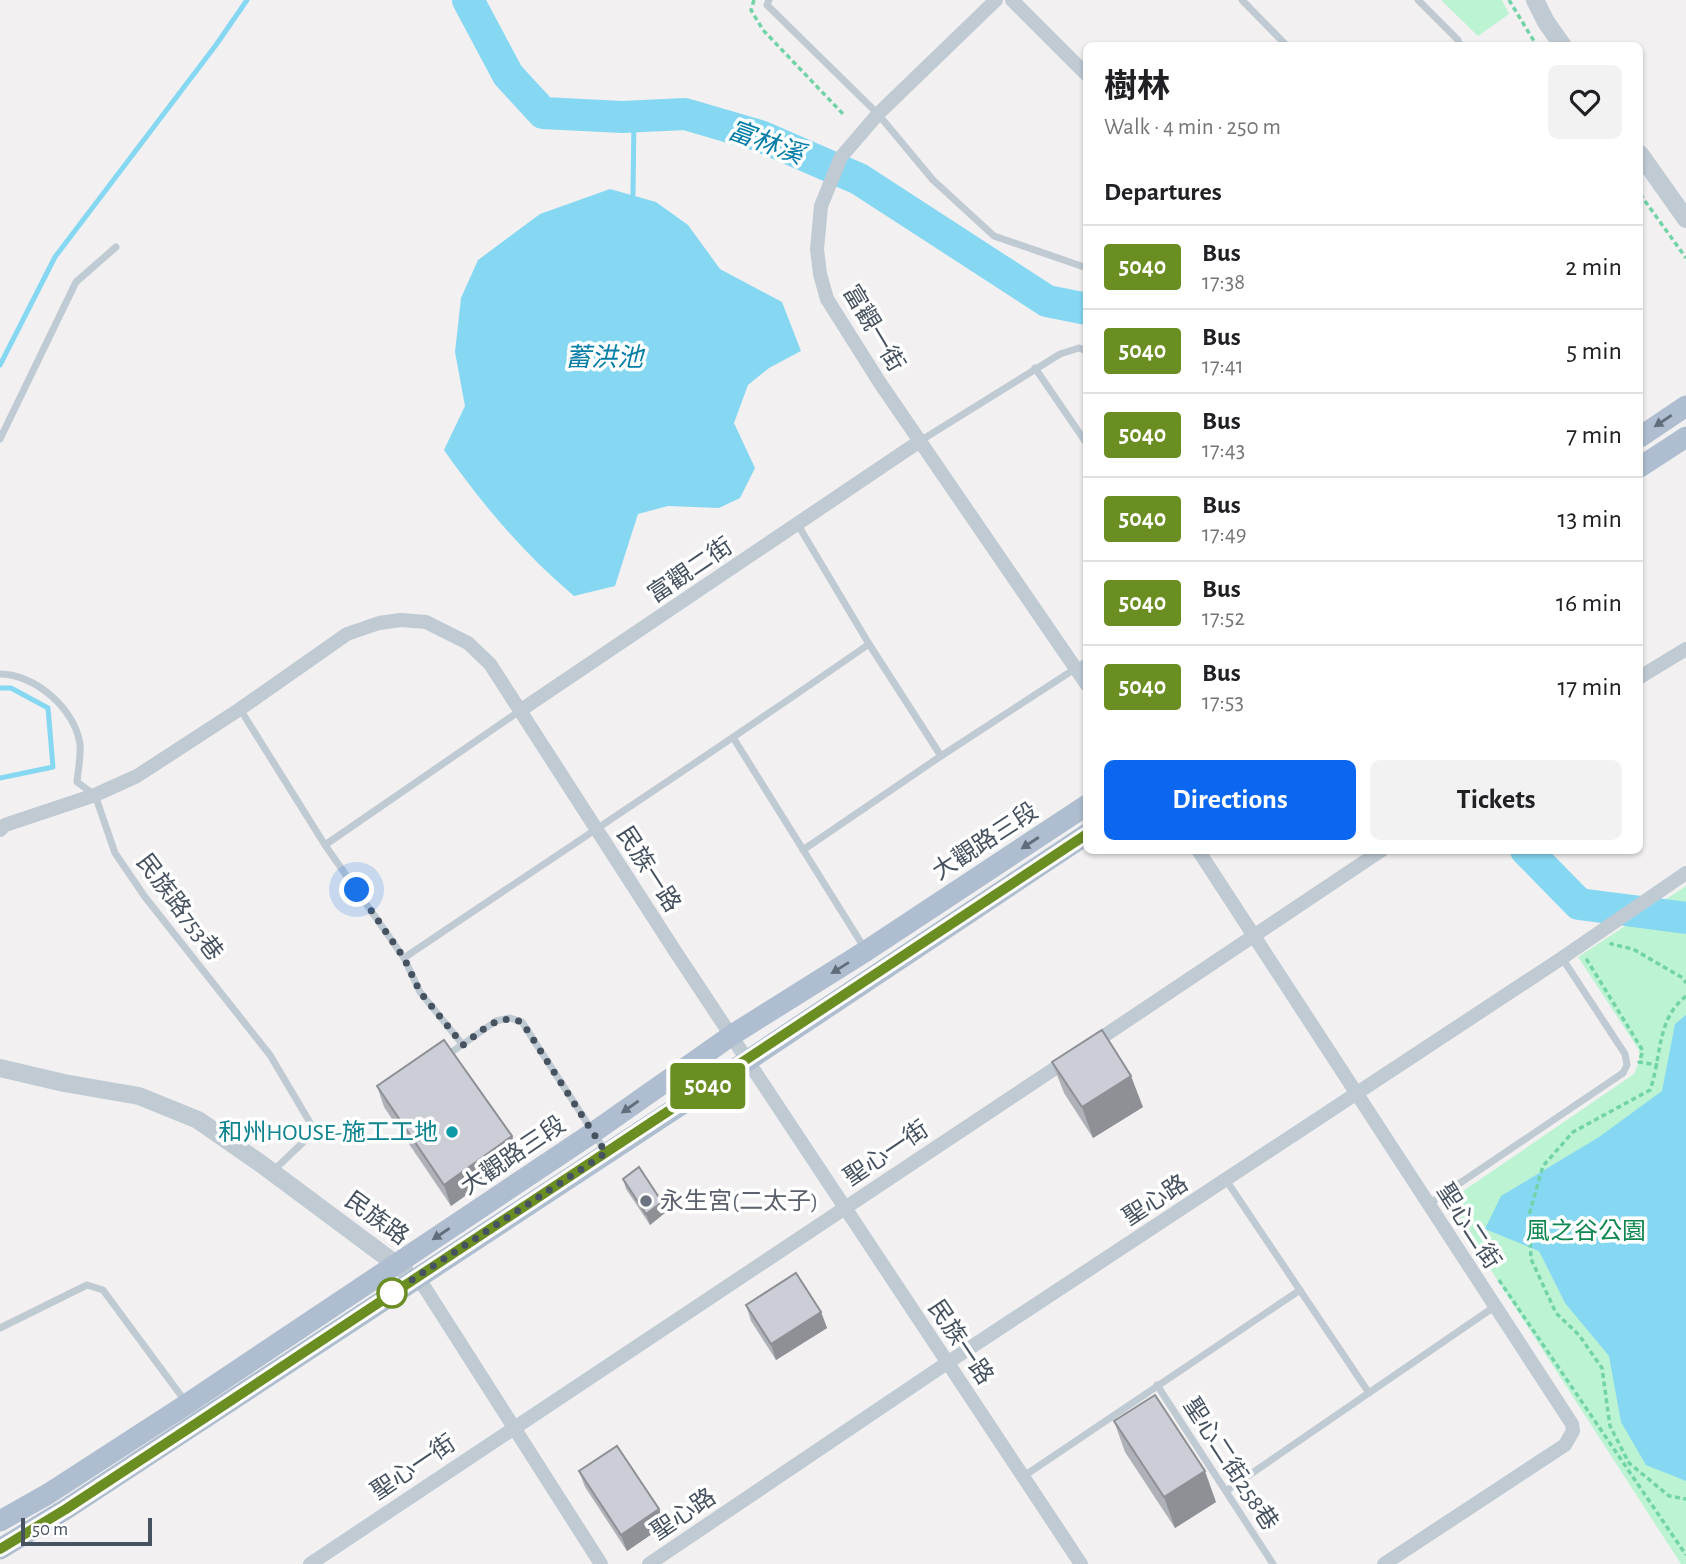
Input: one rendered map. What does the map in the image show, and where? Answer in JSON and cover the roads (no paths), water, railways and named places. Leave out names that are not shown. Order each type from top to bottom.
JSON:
[{"type":"main road","points":[[1643,435],[1686,406]]},
{"type":"main road","points":[[1643,465],[1686,437]]},
{"type":"main road","name":"大觀路三段","points":[[0,1521],[48,1494],[187,1404],[594,1132],[732,1035],[866,951],[1083,808]]},
{"type":"main road","name":"大觀路三段","points":[[0,1549],[203,1419],[1083,837]]},
{"type":"street","name":"富觀一街","points":[[996,0],[878,114],[841,157],[821,206],[817,248],[820,274],[827,299],[920,441],[1081,665]]},
{"type":"street","points":[[1012,0],[1083,71]]},
{"type":"street","points":[[1535,0],[1560,42]]},
{"type":"street","points":[[1643,158],[1686,219]]},
{"type":"street","name":"富觀二街","points":[[521,710],[920,441]]},
{"type":"street","name":"民族一路","points":[[0,830],[5,825],[95,795],[137,776],[240,709],[347,634],[379,623],[401,620],[426,622],[468,643],[490,664],[521,710],[595,828],[844,1208],[1081,1564]]},
{"type":"street","points":[[1643,675],[1686,649]]},
{"type":"street","name":"聖心二街","points":[[1201,854],[1572,1424],[1571,1438],[1565,1445],[1384,1564]]},
{"type":"street","name":"聖心一街","points":[[310,1564],[1376,854]]},
{"type":"street","name":"聖心路","points":[[649,1564],[1686,873]]},
{"type":"street","name":"民族路","points":[[0,1068],[139,1096],[198,1120],[414,1278],[425,1288],[601,1564]]},
{"type":"lane","points":[[769,0],[767,5],[878,114],[933,180],[994,236],[1083,267]]},
{"type":"lane","points":[[1242,0],[1283,42]]},
{"type":"lane","points":[[1418,0],[1459,42]]},
{"type":"lane","points":[[0,439],[76,282],[116,247]]},
{"type":"lane","name":"富觀二街","points":[[920,441],[1035,368],[1060,354],[1079,348],[1083,350]]},
{"type":"lane","points":[[1035,368],[1083,438]]},
{"type":"lane","points":[[798,525],[869,644],[941,755]]},
{"type":"lane","points":[[404,958],[595,828],[734,739],[869,644]]},
{"type":"lane","points":[[803,850],[941,755],[1081,665]]},
{"type":"lane","name":"民族路753巷","points":[[0,674],[12,674],[55,697],[71,719],[80,744],[76,782],[95,795],[115,853],[145,897],[270,1055],[314,1131],[272,1172]]},
{"type":"lane","points":[[240,709],[325,845],[404,958],[420,992],[463,1045]]},
{"type":"lane","name":"富觀二街","points":[[325,845],[521,710]]},
{"type":"lane","points":[[734,739],[866,951]]},
{"type":"lane","points":[[1429,1204],[1623,1073],[1627,1065],[1625,1054],[1562,958]]},
{"type":"lane","points":[[442,1058],[496,1021],[510,1018],[522,1022],[606,1153]]},
{"type":"lane","points":[[1227,1180],[1369,1394]]},
{"type":"lane","points":[[0,1328],[87,1285],[103,1290],[187,1404],[203,1419]]},
{"type":"lane","points":[[1024,1476],[1300,1290]]},
{"type":"lane","points":[[1227,1491],[1494,1307]]},
{"type":"lane","name":"聖心二街258巷","points":[[1157,1385],[1273,1564]]},
{"type":"water","name":"蓄洪池","points":[[610,189],[656,202],[688,225],[720,269],[782,302],[801,351],[769,368],[748,385],[734,423],[755,468],[740,498],[719,508],[668,506],[638,514],[615,586],[574,596],[504,527],[444,450],[465,406],[455,352],[461,298],[478,260],[540,214]]},
{"type":"water","points":[[1686,1015],[1686,1481],[1646,1465],[1621,1422],[1609,1356],[1565,1303],[1539,1251],[1485,1229],[1501,1196],[1599,1137],[1662,1091],[1675,1024]]},
{"type":"waterway","points":[[0,365],[55,257],[247,0]]},
{"type":"waterway","name":"富林溪","points":[[468,0],[508,75],[543,113],[622,117],[685,114],[760,136],[859,179],[1047,301],[1083,308]]},
{"type":"waterway","points":[[633,195],[634,116]]},
{"type":"waterway","points":[[0,688],[11,688],[48,708],[53,767],[0,778]]},
{"type":"waterway","name":"富林溪","points":[[1530,854],[1579,904],[1686,918]]},
{"type":"place","name":"和州HOUSE-施工工地","points":[[452,1132]]},
{"type":"place","name":"永生宮(二太子)","points":[[646,1201]]},
{"type":"park label","name":"風之谷公園","points":[[1586,1231]]}]
